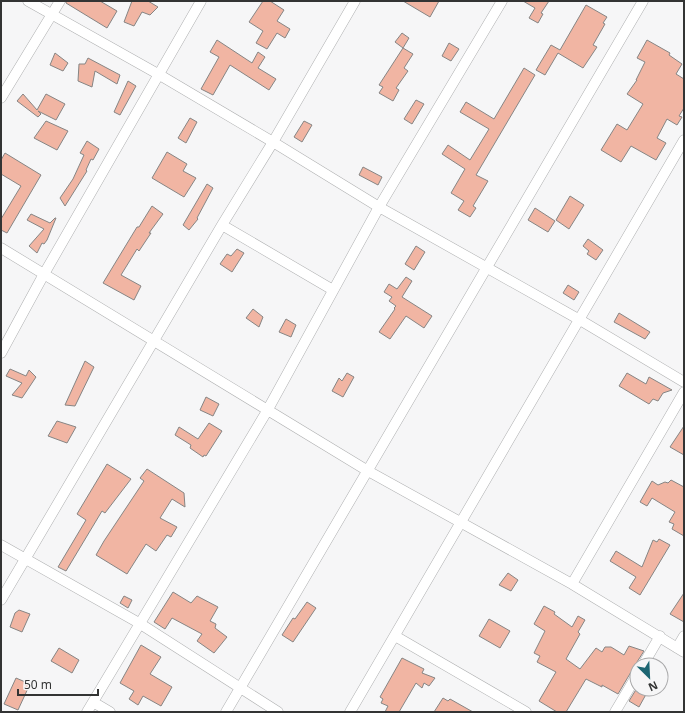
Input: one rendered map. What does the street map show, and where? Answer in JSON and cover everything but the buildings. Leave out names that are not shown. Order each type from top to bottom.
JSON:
[{"type":"street","points":[[28,1],[158,74],[379,207],[488,267],[684,382]]},
{"type":"street","points":[[1,98],[60,1]]},
{"type":"street","points":[[1,353],[44,274],[201,1]]},
{"type":"street","points":[[1,600],[355,1]]},
{"type":"street","points":[[87,712],[267,411],[379,207],[502,1]]},
{"type":"street","points":[[226,712],[643,1]]},
{"type":"street","points":[[350,712],[684,140]]},
{"type":"street","points":[[222,225],[333,290]]},
{"type":"street","points":[[1,248],[368,472],[572,584],[681,650],[684,636]]},
{"type":"street","points":[[572,584],[684,392]]},
{"type":"street","points":[[1,545],[139,623],[278,712]]},
{"type":"street","points":[[395,636],[526,712]]},
{"type":"street","points":[[648,657],[660,636]]},
{"type":"street","points":[[616,712],[629,690]]},
{"type":"street","points":[[92,702],[110,712]]}]
